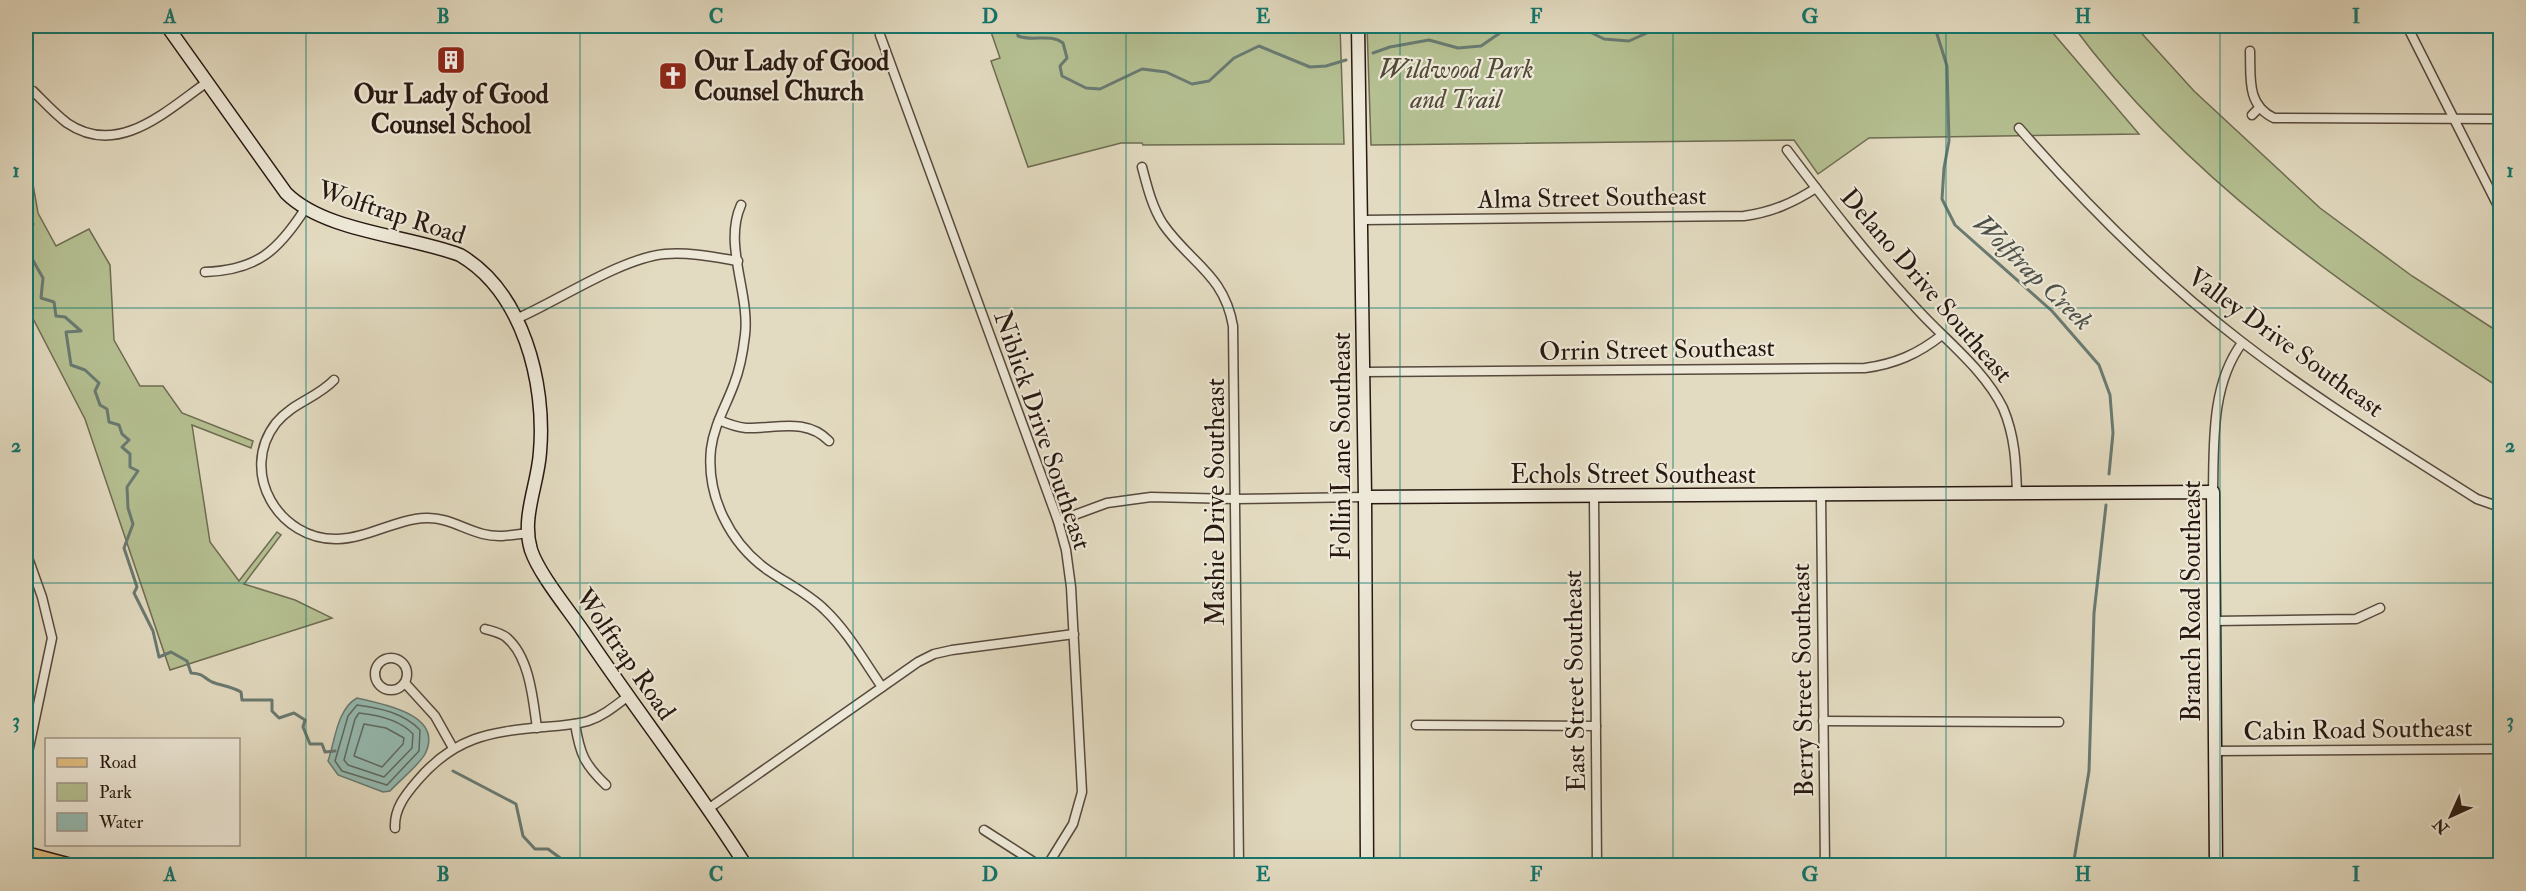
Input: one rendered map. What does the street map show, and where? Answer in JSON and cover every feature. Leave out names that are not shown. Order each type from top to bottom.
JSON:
[{"type":"main road","points":[[26,852],[75,866]]},
{"type":"street","name":"Wolftrap Road","points":[[167,26],[286,193],[306,209],[318,215],[460,255],[488,277],[500,291],[516,320],[537,387],[540,411],[540,452],[528,517],[528,533],[536,561],[627,697],[746,866]]},
{"type":"street","name":"Follin Lane Southeast","points":[[1358,26],[1364,372],[1367,866]]},
{"type":"street","points":[[2407,26],[2500,210]]},
{"type":"street","name":"Niblick Drive Southeast","points":[[880,35],[1058,521],[1066,550],[1074,634],[1082,792],[1073,824],[1051,864]]},
{"type":"street","points":[[2250,51],[2252,94],[2259,108],[2274,118],[2284,120],[2500,119]]},
{"type":"street","points":[[33,91],[67,123],[93,134],[118,135],[144,126],[206,83]]},
{"type":"street","points":[[2252,115],[2259,108]]},
{"type":"street","name":"Valley Drive Southeast","points":[[2019,128],[2065,180],[2136,252],[2242,343],[2339,412],[2477,499],[2500,507]]},
{"type":"street","name":"Delano Drive Southeast","points":[[1787,150],[1885,272],[1983,378],[2002,407],[2014,442],[2017,493]]},
{"type":"street","name":"Mashie Drive Southeast","points":[[1142,167],[1154,207],[1162,222],[1173,237],[1217,283],[1230,309],[1233,326],[1239,866]]},
{"type":"street","name":"Alma Street Southeast","points":[[1362,220],[1744,216],[1763,214],[1787,206],[1816,188]]},
{"type":"street","points":[[741,205],[734,234],[745,305],[745,336],[735,384],[718,420],[711,449],[713,482],[724,519],[733,536],[756,560],[811,597],[825,610],[882,687]]},
{"type":"street","points":[[205,272],[237,268],[267,255],[289,234],[306,209]]},
{"type":"street","points":[[516,320],[648,257],[692,254],[738,261]]},
{"type":"street","name":"Orrin Street Southeast","points":[[1364,372],[1865,368],[1902,360],[1926,348],[1942,335]]},
{"type":"street","name":"Branch Road Southeast","points":[[2216,866],[2214,437],[2218,406],[2227,370],[2242,343]]},
{"type":"street","points":[[334,380],[317,395],[287,411],[277,422],[266,442],[261,467],[266,492],[280,515],[292,526],[316,537],[341,539],[417,518],[430,517],[453,522],[486,535],[528,533]]},
{"type":"street","points":[[718,420],[743,428],[800,425],[818,431],[829,441]]},
{"type":"street","name":"Echols Street Southeast","points":[[1058,521],[1084,511],[1126,500],[1151,497],[1235,499],[2213,492]]},
{"type":"street","name":"Berry Street Southeast","points":[[1821,494],[1825,866]]},
{"type":"street","name":"East Street Southeast","points":[[1594,496],[1597,866]]},
{"type":"street","points":[[26,552],[42,597],[52,638],[51,652],[26,762]]},
{"type":"street","points":[[2214,621],[2356,619],[2380,608]]},
{"type":"street","points":[[485,629],[508,639],[518,652],[530,686],[537,728]]},
{"type":"street","points":[[708,809],[918,662],[934,654],[1074,634]]},
{"type":"street","points":[[405,683],[435,716],[453,748]]},
{"type":"street","points":[[395,828],[395,819],[406,794],[426,770],[453,748],[483,735],[575,724],[603,714],[627,697]]},
{"type":"street","points":[[1823,721],[2059,722]]},
{"type":"street","points":[[575,724],[583,759],[606,785]]},
{"type":"street","points":[[1416,725],[1596,726]]},
{"type":"street","name":"Cabin Road Southeast","points":[[2215,751],[2500,748]]},
{"type":"street","points":[[984,830],[1040,866]]},
{"type":"green space","name":"Wildwood Park and Trail","points":[[989,26],[1340,26],[1344,144],[1143,145],[1142,143],[1121,143],[1028,167],[991,61],[1000,58]]},
{"type":"green space","name":"Wildwood Park and Trail","points":[[1367,26],[2047,26],[2139,134],[1869,138],[1818,174],[1794,140],[1371,145]]},
{"type":"green space","points":[[2073,26],[2135,26],[2194,91],[2320,208],[2412,276],[2500,333],[2500,388],[2326,269],[2216,181],[2165,133],[2117,81]]},
{"type":"green space","points":[[26,165],[31,173],[38,213],[56,246],[89,229],[110,265],[114,340],[140,386],[163,386],[182,413],[253,441],[251,448],[192,425],[210,542],[239,581],[277,532],[281,535],[244,584],[295,600],[332,618],[170,670],[85,419],[26,305]]},
{"type":"water","points":[[357,698],[408,713],[419,720],[426,729],[429,740],[425,754],[390,791],[383,792],[338,775],[328,761],[341,717],[350,703]]},
{"type":"waterway","name":"Wolftrap Creek","points":[[1017,26],[1018,36],[1047,38],[1063,43],[1067,58],[1060,66],[1062,76],[1086,88],[1100,89],[1142,69],[1166,72],[1192,84],[1209,81],[1234,58],[1259,46],[1310,67],[1326,66],[1346,60]]},
{"type":"waterway","name":"Wolftrap Creek","points":[[1373,53],[1390,47],[1429,40],[1458,48],[1481,46],[1510,26]]},
{"type":"waterway","name":"Wolftrap Creek","points":[[1578,26],[1604,39],[1629,41],[1658,28],[1678,26]]},
{"type":"waterway","name":"Wolftrap Creek","points":[[1688,26],[1708,31],[1728,26]]},
{"type":"waterway","name":"Wolftrap Creek","points":[[1930,26],[1936,31],[1947,66],[1949,141],[1942,199],[1955,225],[2052,311],[2099,365],[2110,395],[2113,433],[2109,474]]},
{"type":"waterway","points":[[26,181],[28,183],[26,185]]},
{"type":"waterway","points":[[26,200],[28,202],[26,208]]},
{"type":"waterway","points":[[26,211],[33,224],[26,248],[43,278],[41,298],[54,302],[56,316],[65,317],[81,331],[66,332],[71,365],[85,370],[99,383],[95,391],[100,405],[107,409],[109,422],[119,425],[122,434],[129,440],[122,447],[130,454],[130,467],[138,471],[127,487],[128,508],[133,524],[124,548],[137,587],[134,593],[153,631],[159,657],[171,652],[187,661],[191,673],[241,692],[242,700],[272,700],[272,711],[279,718],[294,713],[305,720],[303,727],[310,744],[322,744],[325,752],[335,751]]},
{"type":"waterway","name":"Wolftrap Creek","points":[[2073,866],[2089,771],[2094,613],[2106,505]]},
{"type":"waterway","points":[[453,771],[516,804],[523,836],[535,849],[548,849],[571,866]]},
{"type":"place","name":"Our Lady of Good Counsel School","points":[[451,60]]},
{"type":"place","name":"Our Lady of Good Counsel Church","points":[[673,76]]}]
